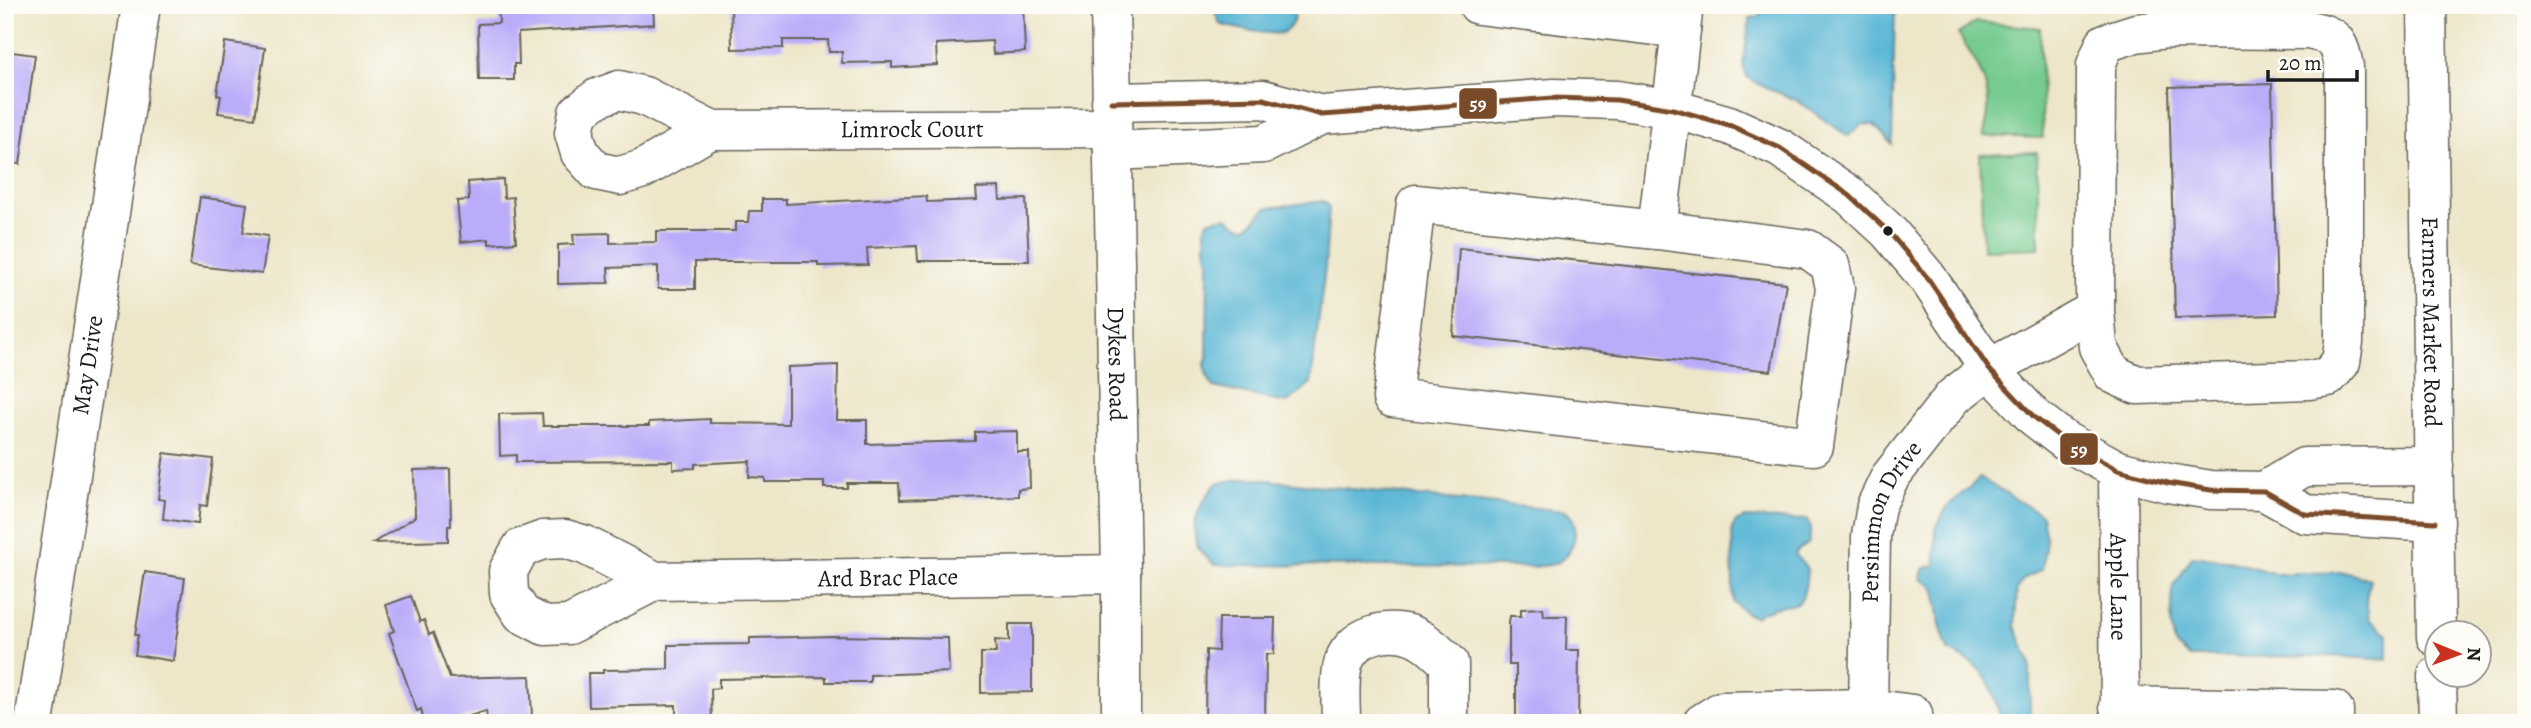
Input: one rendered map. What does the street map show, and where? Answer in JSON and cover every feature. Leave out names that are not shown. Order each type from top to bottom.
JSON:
[{"type":"street","name":"May Drive","points":[[34,723],[141,5]]},
{"type":"street","name":"Dykes Road","points":[[1110,5],[1121,575],[1121,723]]},
{"type":"street","points":[[1478,5],[1682,17],[1657,230]]},
{"type":"street","name":"Farmers Market Road","points":[[2427,5],[2437,620]]},
{"type":"street","points":[[2169,17],[2329,34],[2341,47],[2344,67],[2344,342],[2341,362],[2328,377],[2309,380],[2137,385],[2113,374],[2098,347],[2095,310],[2096,65],[2105,43],[2136,33],[2169,17]]},
{"type":"street","name":"Limrock Court","points":[[710,130],[1112,127],[1265,144],[1322,115],[1554,98],[1617,100],[1673,109]]},
{"type":"street","points":[[1673,109],[1729,125],[1780,148],[1849,195],[1888,231],[1927,277],[1989,369],[2034,417],[2065,440],[2118,470],[2200,488],[2264,491],[2305,514],[2435,522]]},
{"type":"street","points":[[1416,204],[1657,230],[1808,249],[1830,265],[1835,288],[1814,446],[1392,398],[1416,204]]},
{"type":"street","name":"Persimmon Drive","points":[[1868,709],[1871,536],[1876,506],[1890,477],[1953,397],[1989,369],[2095,310]]},
{"type":"street","points":[[2264,491],[2304,467],[2434,466]]},
{"type":"street","name":"Apple Lane","points":[[2118,470],[2120,714]]},
{"type":"street","name":"Ard Brac Place","points":[[655,581],[1121,575]]},
{"type":"street","points":[[1341,723],[1342,667],[1351,648],[1368,636],[1390,631],[1420,639],[1449,663],[1448,723]]},
{"type":"street","points":[[2437,690],[2438,723]]},
{"type":"street","points":[[1702,723],[1721,711],[1868,709],[1913,714],[1913,723]]},
{"type":"street","points":[[2120,714],[2334,710],[2334,723]]},
{"type":"green space","points":[[1976,22],[2040,28],[2043,138],[1983,136],[1987,121],[1987,94],[1980,70],[1958,34]]},
{"type":"green space","points":[[2037,152],[2039,248],[1983,250],[1980,154]]},
{"type":"water","points":[[1212,5],[1279,5],[1282,8],[1291,8],[1295,17],[1288,29],[1281,33],[1250,31],[1220,24]]},
{"type":"water","points":[[1768,5],[1895,5],[1892,144],[1874,125],[1863,124],[1848,136],[1796,100],[1747,77],[1743,65],[1750,18],[1758,17]]},
{"type":"water","points":[[1323,201],[1329,207],[1325,267],[1311,383],[1287,403],[1214,387],[1205,369],[1208,260],[1205,226],[1210,220],[1227,217],[1245,227],[1253,223],[1266,208]]},
{"type":"water","points":[[1247,478],[1565,511],[1574,523],[1574,538],[1568,553],[1562,559],[1550,565],[1533,567],[1215,565],[1200,551],[1196,539],[1194,530],[1198,513],[1217,483]]},
{"type":"water","points":[[1980,478],[2042,515],[2046,539],[2042,570],[2025,578],[2017,588],[2015,626],[2030,663],[2030,720],[2026,723],[2004,723],[1985,677],[1969,661],[1948,651],[1940,625],[1935,587],[1921,579],[1923,569],[1935,565],[1936,528],[1947,507]]},
{"type":"water","points":[[1746,518],[1807,520],[1811,527],[1809,543],[1796,552],[1796,556],[1807,569],[1802,596],[1793,605],[1767,610],[1755,617],[1733,602],[1732,528],[1737,521]]},
{"type":"water","points":[[2192,556],[2233,561],[2275,574],[2344,572],[2370,579],[2366,599],[2369,619],[2388,634],[2388,660],[2334,656],[2190,657],[2175,645],[2171,625],[2173,588]]},
{"type":"building","points":[[653,5],[654,24],[518,33],[519,64],[514,64],[514,80],[479,80],[478,24],[499,23],[498,6]]},
{"type":"building","points":[[731,5],[861,5],[861,12],[974,9],[974,5],[1023,5],[1025,52],[993,54],[992,41],[936,44],[937,65],[892,68],[892,62],[842,63],[842,52],[829,52],[828,40],[783,40],[783,48],[732,49]]},
{"type":"building","points":[[225,42],[265,48],[255,118],[218,113],[221,96],[217,95]]},
{"type":"building","points":[[5,51],[35,55],[20,164],[5,163]]},
{"type":"building","points":[[2272,84],[2277,315],[2175,318],[2169,87]]},
{"type":"building","points":[[503,179],[504,198],[513,197],[516,242],[489,244],[489,239],[461,242],[457,201],[469,200],[468,182]]},
{"type":"building","points":[[999,187],[1000,200],[1026,199],[1029,261],[918,261],[917,246],[867,248],[868,265],[818,266],[818,262],[695,262],[695,289],[658,289],[658,266],[608,268],[609,283],[558,284],[558,245],[574,244],[573,234],[610,233],[610,243],[656,242],[656,231],[735,231],[735,222],[748,222],[749,211],[762,211],[762,199],[786,199],[786,204],[926,196],[927,202],[977,200],[976,188]]},
{"type":"building","points":[[200,197],[247,204],[243,232],[268,236],[262,274],[190,265]]},
{"type":"building","points":[[1459,248],[1786,283],[1771,371],[1453,336]]},
{"type":"building","points":[[838,365],[837,420],[867,420],[867,444],[975,441],[975,432],[1017,431],[1017,452],[1029,452],[1030,488],[1018,489],[1018,496],[900,500],[899,483],[847,483],[847,488],[824,488],[824,482],[765,482],[765,478],[749,477],[750,461],[695,464],[695,468],[673,469],[673,461],[516,462],[516,455],[500,456],[499,414],[542,413],[543,426],[649,426],[649,422],[710,419],[710,423],[788,424],[788,367]]},
{"type":"building","points":[[164,453],[213,459],[207,506],[200,505],[198,524],[163,519],[165,500],[158,499]]},
{"type":"building","points":[[450,469],[451,526],[448,526],[448,541],[373,543],[415,517],[414,470]]},
{"type":"building","points":[[145,572],[185,578],[173,661],[135,655],[138,635],[135,635]]},
{"type":"building","points":[[411,596],[420,622],[424,620],[429,635],[433,633],[450,678],[530,676],[532,717],[528,718],[528,723],[505,723],[505,719],[487,720],[486,711],[446,723],[424,723],[421,709],[417,711],[389,633],[394,631],[386,605]]},
{"type":"building","points":[[1543,608],[1544,616],[1567,616],[1566,650],[1579,650],[1578,723],[1516,723],[1516,665],[1509,665],[1510,616],[1521,616],[1521,609]]},
{"type":"building","points":[[1219,618],[1275,618],[1274,654],[1266,654],[1265,723],[1205,723],[1206,650],[1218,651]]},
{"type":"building","points":[[1009,624],[1032,624],[1032,692],[981,693],[981,653],[996,653],[995,640],[1009,641]]},
{"type":"building","points":[[750,638],[948,638],[949,672],[870,675],[870,682],[826,682],[826,677],[719,679],[719,688],[711,689],[712,723],[676,723],[676,705],[589,707],[588,673],[603,673],[603,670],[668,669],[668,645],[750,644]]},
{"type":"transit line","name":"59","points":[[1111,102],[1263,99],[1322,115],[1554,98],[1617,100],[1673,109],[1729,125],[1780,148],[1849,195],[1888,231],[1927,277],[1989,369],[2034,417],[2065,441],[2118,470],[2168,483],[2211,490],[2264,491],[2305,514],[2435,522]]}]
